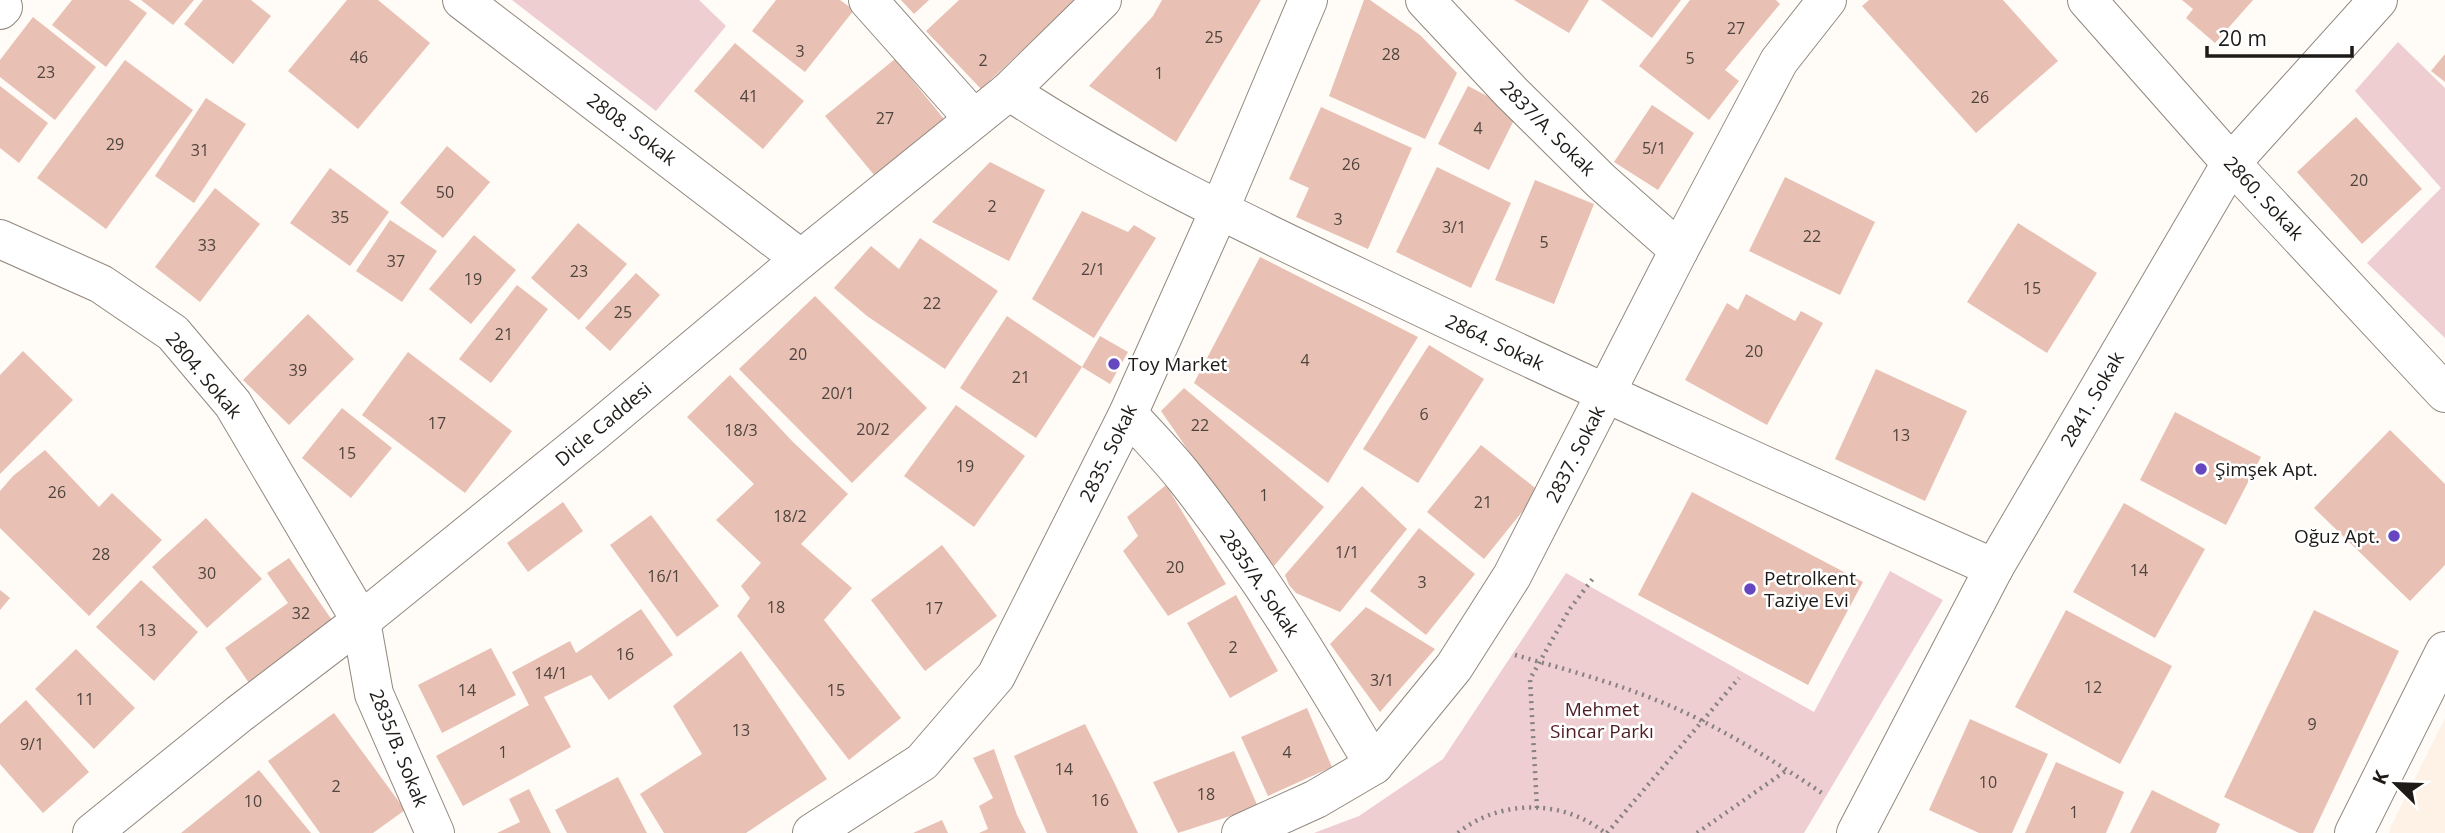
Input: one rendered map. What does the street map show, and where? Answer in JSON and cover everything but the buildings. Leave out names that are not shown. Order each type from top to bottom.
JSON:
[{"type":"street","name":"2808. Sokak","points":[[462,0],[800,259]]},
{"type":"street","points":[[868,0],[973,118]]},
{"type":"street","name":"Dicle Caddesi","points":[[92,833],[239,714],[361,621],[592,434],[800,259],[1009,91],[1102,0]]},
{"type":"street","name":"2835. Sokak","points":[[811,833],[922,762],[996,676],[1128,414],[1219,211],[1308,0]]},
{"type":"street","name":"2837/A. Sokak","points":[[1425,0],[1511,92],[1591,171],[1679,250]]},
{"type":"street","name":"2837. Sokak","points":[[1241,833],[1316,799],[1374,765],[1454,667],[1512,576],[1779,61],[1827,0]]},
{"type":"street","name":"2860. Sokak","points":[[2087,0],[2231,163],[2445,393]]},
{"type":"street","name":"2841. Sokak","points":[[1870,829],[1994,568],[2231,163],[2378,0]]},
{"type":"street","name":"2864. Sokak","points":[[1009,91],[1051,118],[1219,211],[1606,395],[1994,568]]},
{"type":"street","name":"2804. Sokak","points":[[0,239],[101,284],[173,333],[233,404],[361,621]]},
{"type":"street","name":"2835/A. Sokak","points":[[1128,414],[1184,476],[1242,555],[1321,674],[1374,765]]},
{"type":"street","name":"2835/B. Sokak","points":[[361,621],[374,694],[435,833]]},
{"type":"street","points":[[2354,833],[2445,651]]},
{"type":"path","points":[[1537,808],[1530,679],[1569,610],[1594,577]]},
{"type":"path","points":[[1470,642],[1620,687],[1703,721],[1787,770],[1870,829]]},
{"type":"path","points":[[1458,833],[1472,822],[1511,808],[1552,808],[1591,821],[1606,833],[1739,678]]},
{"type":"path","points":[[1697,833],[1787,770]]},
{"type":"shaded area","points":[[2445,718],[2445,833],[2389,833],[2391,826]]},
{"type":"green space","points":[[512,0],[699,0],[726,26],[656,111]]},
{"type":"green space","points":[[2398,42],[2445,88],[2445,338],[2367,263],[2441,188],[2355,91]]},
{"type":"green space","name":"Mehmet Sincar Parkı","points":[[1890,571],[1943,600],[1804,833],[1314,833],[1359,816],[1443,759],[1566,573],[1814,712]]},
{"type":"place","name":"Toy Market","points":[[1114,364]]},
{"type":"place","name":"Şimşek Apt.","points":[[2201,469]]},
{"type":"place","name":"Oğuz Apt.","points":[[2394,536]]},
{"type":"place","name":"Petrolkent Taziye Evi","points":[[1750,589]]}]
